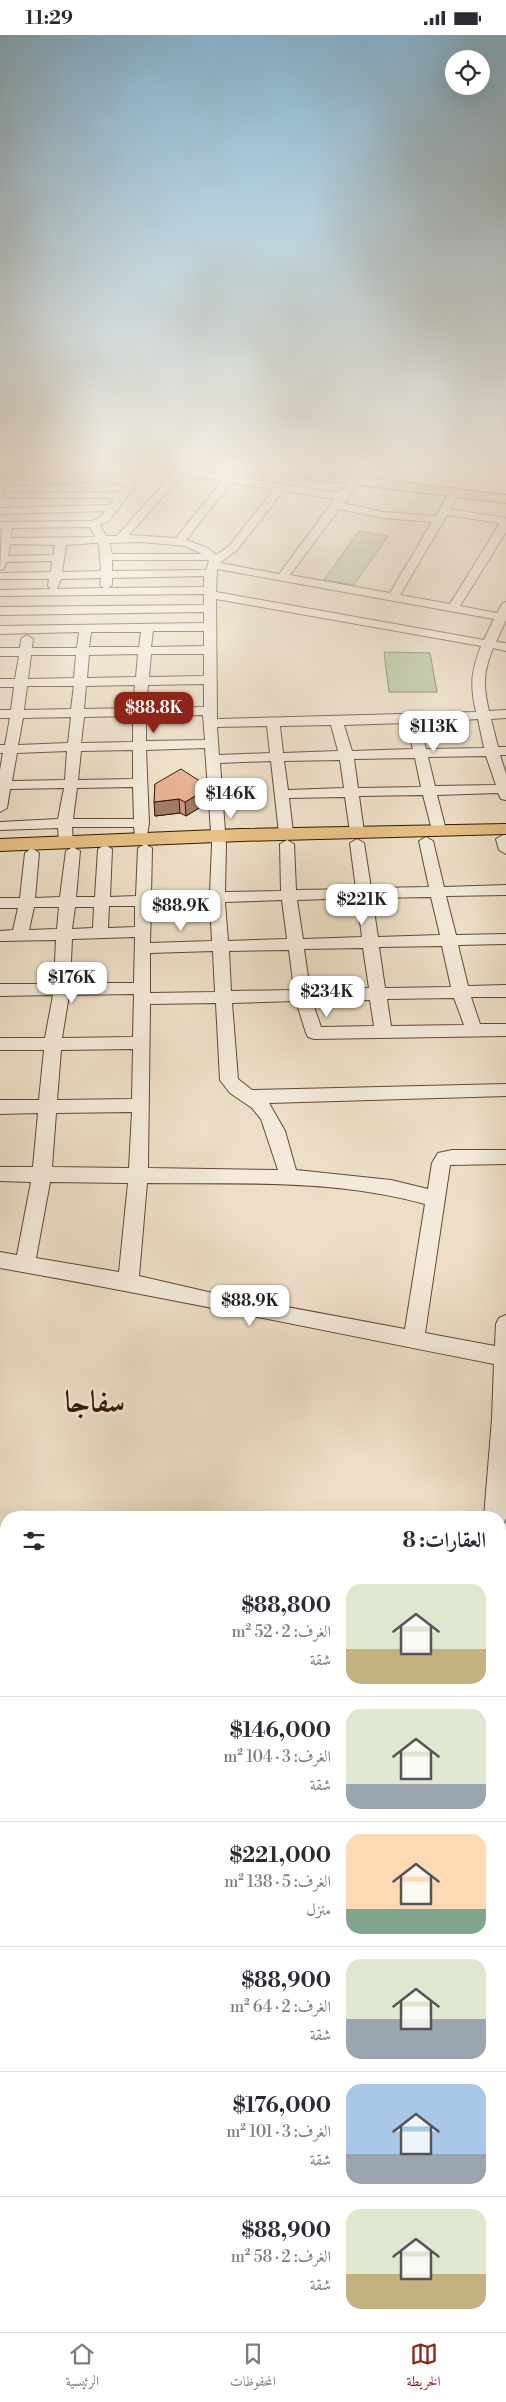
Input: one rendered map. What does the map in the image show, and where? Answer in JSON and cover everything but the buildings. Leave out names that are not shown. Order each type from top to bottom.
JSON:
[{"type":"main road","points":[[0,845],[70,846],[105,849],[142,836]]},
{"type":"main road","points":[[0,854],[32,853],[142,836],[218,840],[432,836],[505,840]]},
{"type":"street","points":[[48,629],[56,576]]},
{"type":"street","points":[[104,628],[107,576]]},
{"type":"street","points":[[128,1282],[140,1174],[143,901],[139,713],[144,651],[156,607],[158,576]]},
{"type":"street","points":[[212,576],[209,627],[210,744],[218,840],[217,897],[219,946],[230,1080],[234,1086],[259,1104],[268,1115],[289,1177]]},
{"type":"street","points":[[273,576],[453,608],[504,611],[489,643],[477,681],[485,715],[499,751],[505,791],[281,794]]},
{"type":"street","points":[[393,598],[406,576]]},
{"type":"street","points":[[453,608],[473,576]]},
{"type":"street","points":[[0,593],[157,590],[506,647]]},
{"type":"street","points":[[0,611],[156,607],[210,598]]},
{"type":"street","points":[[0,630],[209,627]]},
{"type":"street","points":[[25,1264],[42,1173],[53,1043],[62,989],[64,934],[69,903],[70,846],[65,823],[71,785],[85,629]]},
{"type":"street","points":[[0,808],[5,749],[17,714],[28,630]]},
{"type":"street","points":[[0,652],[209,650]]},
{"type":"street","points":[[0,683],[209,680]]},
{"type":"street","points":[[0,714],[139,713],[274,722],[506,715]]},
{"type":"street","points":[[412,719],[430,792],[437,892],[461,993],[474,1031]]},
{"type":"street","points":[[336,721],[346,754],[383,1032]]},
{"type":"street","points":[[274,722],[286,839],[289,895],[303,997],[315,1034],[506,1030]]},
{"type":"street","points":[[5,749],[210,744]]},
{"type":"street","points":[[212,759],[499,751]]},
{"type":"street","points":[[3,785],[140,783]]},
{"type":"street","points":[[0,826],[65,823],[142,836]]},
{"type":"street","points":[[100,934],[105,849]]},
{"type":"street","points":[[20,936],[27,903],[32,853]]},
{"type":"street","points":[[0,903],[69,903],[217,897],[506,890]]},
{"type":"street","points":[[0,936],[142,932]]},
{"type":"street","points":[[143,948],[506,939]]},
{"type":"street","points":[[0,990],[62,989],[224,998],[506,991]]},
{"type":"street","points":[[0,1044],[140,1043]]},
{"type":"street","points":[[249,1097],[506,1090]]},
{"type":"street","points":[[0,1107],[141,1105]]},
{"type":"street","points":[[414,1340],[440,1166],[445,1158],[506,1157]]},
{"type":"street","points":[[0,1174],[289,1177],[365,1183],[410,1191],[436,1199]]},
{"type":"street","points":[[0,1260],[128,1282],[217,1303],[505,1357]]},
{"type":"street","points":[[495,1511],[503,1419],[506,1323]]},
{"type":"green space","points":[[327,576],[360,576],[354,585],[324,580]]},
{"type":"green space","points":[[384,652],[430,653],[437,692],[389,692]]},
{"type":"district","name":"سفاجا","points":[[95,1402]]}]
